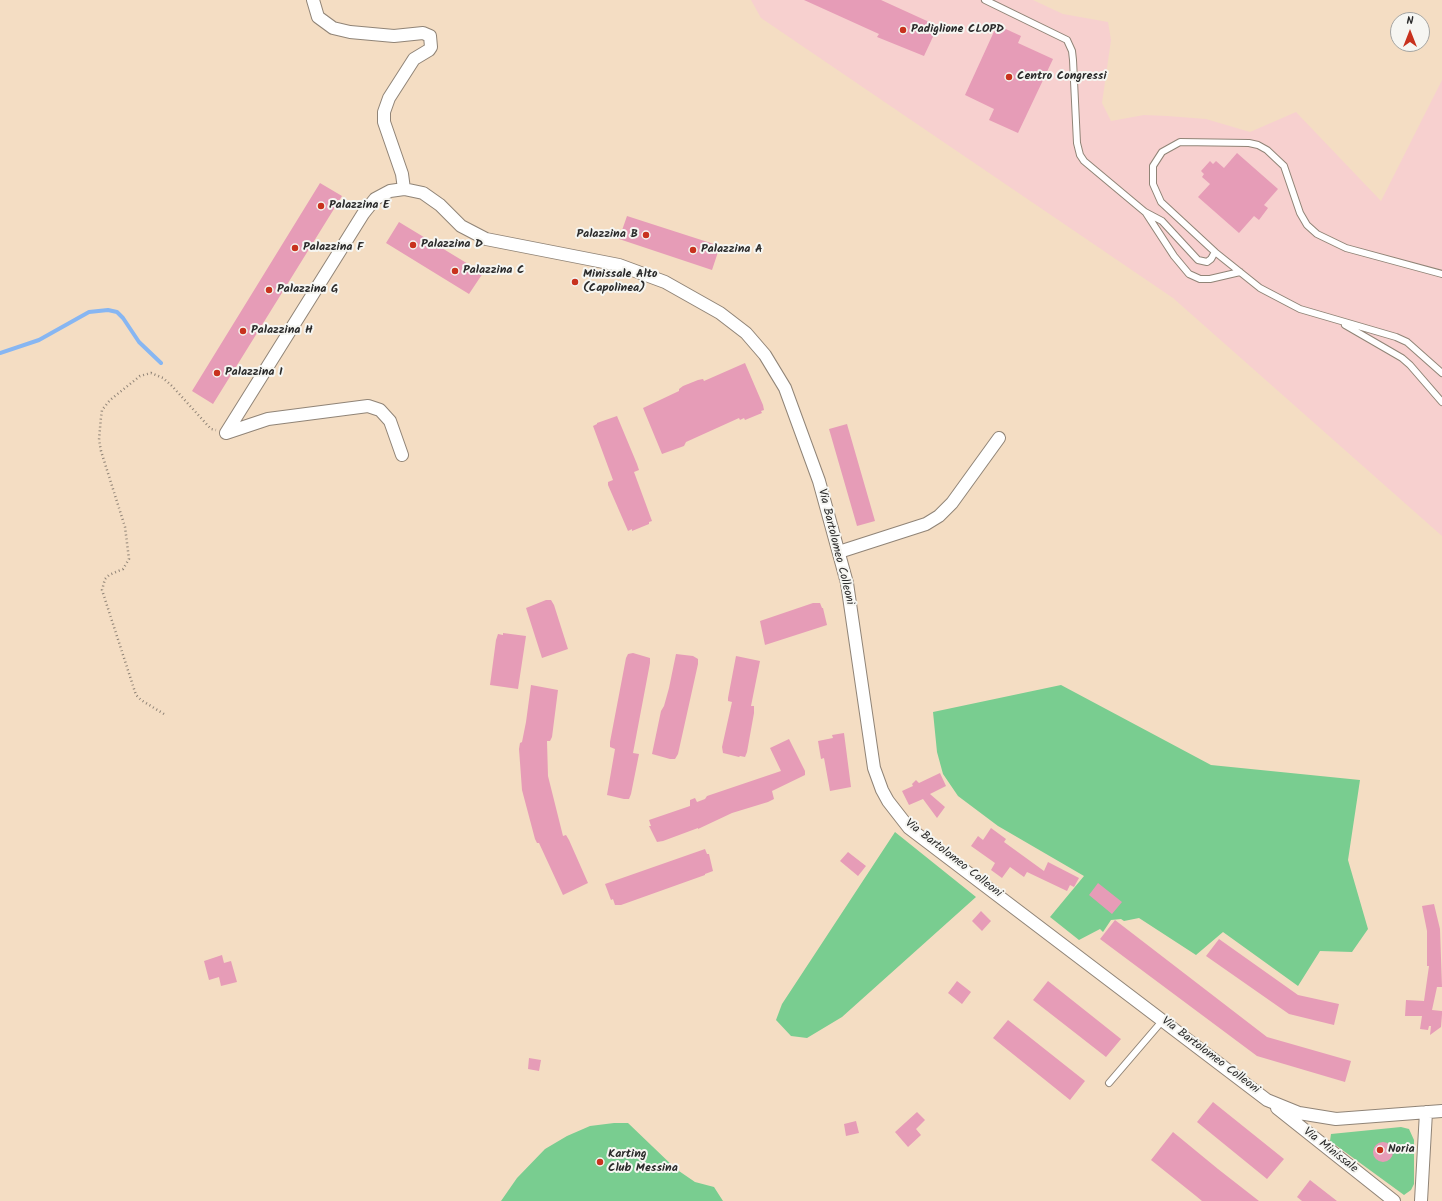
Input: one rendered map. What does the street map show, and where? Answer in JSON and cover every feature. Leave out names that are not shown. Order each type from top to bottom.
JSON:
[{"type":"street","points":[[313,0],[318,17],[333,28],[350,32],[394,36],[423,33],[430,36],[431,46],[429,50],[414,59],[388,98],[384,112],[384,122],[402,174],[404,189]]},
{"type":"street","name":"Via Bartolomeo Colleoni","points":[[226,433],[368,206],[382,194],[404,189],[423,193],[440,205],[461,226],[486,239],[632,269],[665,282],[734,323],[751,338],[766,355],[783,383],[819,481],[839,552],[850,604],[872,756],[878,778],[888,802],[909,828],[1267,1100],[1299,1113],[1336,1119],[1442,1110]]},
{"type":"street","points":[[226,433],[268,419],[368,406],[380,410],[390,421],[402,455]]},
{"type":"street","points":[[839,552],[926,524],[939,516],[952,503],[999,438]]},
{"type":"street","name":"Via Minissale","points":[[1267,1100],[1394,1201]]},
{"type":"street","points":[[1421,1201],[1426,1112]]},
{"type":"lane","points":[[985,0],[1067,40],[1072,51],[1073,60],[1077,143],[1080,155],[1090,166],[1145,212],[1162,221],[1198,260],[1206,262],[1211,259],[1215,252]]},
{"type":"lane","points":[[1442,274],[1346,248],[1317,234],[1307,225],[1300,213],[1284,166],[1267,150],[1258,145],[1249,143],[1188,141],[1174,144],[1162,152],[1153,166],[1153,184],[1161,202],[1215,252],[1260,288],[1300,309],[1339,322],[1402,339],[1418,351],[1442,373]]},
{"type":"lane","points":[[1145,212],[1174,256],[1189,274],[1200,278],[1210,279],[1240,272]]},
{"type":"lane","points":[[1339,322],[1402,358],[1410,365],[1442,402]]},
{"type":"lane","points":[[1109,1084],[1163,1020]]},
{"type":"path","points":[[164,714],[140,700],[136,695],[102,590],[105,579],[109,575],[124,569],[129,559],[125,527],[101,451],[99,440],[100,417],[102,410],[110,400],[140,376],[151,373],[163,378],[172,386],[211,429],[226,433]]},
{"type":"shaded area","points":[[751,0],[1033,0],[1063,14],[1108,22],[1111,40],[1102,103],[1111,121],[1144,115],[1206,119],[1250,132],[1296,112],[1381,201],[1442,80],[1442,536],[1173,298],[761,18]]},
{"type":"green space","points":[[1061,685],[1211,765],[1360,780],[1348,860],[1368,929],[1352,952],[1320,951],[1298,986],[1223,932],[1196,955],[1139,918],[1124,921],[1121,919],[1111,920],[1103,932],[1100,929],[1079,940],[1050,917],[1084,876],[998,826],[958,796],[943,774],[937,752],[933,712]]},
{"type":"green space","points":[[895,832],[976,897],[842,1017],[807,1038],[791,1036],[776,1020],[782,1004]]},
{"type":"green space","name":"Karting Club Messina","points":[[628,1123],[676,1169],[695,1182],[714,1187],[723,1201],[501,1201],[517,1178],[545,1149],[567,1136],[590,1126]]},
{"type":"green space","points":[[1401,1127],[1409,1129],[1414,1140],[1414,1184],[1411,1190],[1404,1195],[1330,1141],[1331,1134]]},
{"type":"building","name":"Padiglione CLOPD","points":[[804,0],[881,0],[938,26],[924,56],[877,37],[879,34]]},
{"type":"building","name":"Centro Congressi","points":[[997,25],[1021,36],[1018,43],[1053,59],[1018,133],[989,120],[994,109],[965,95]]},
{"type":"building","points":[[1237,153],[1278,189],[1264,205],[1268,208],[1259,220],[1254,216],[1239,233],[1198,197],[1210,184],[1202,177],[1204,174],[1201,171],[1210,161],[1213,164],[1216,161],[1224,168]]},
{"type":"building","points":[[320,183],[342,196],[213,404],[192,391]]},
{"type":"building","points":[[627,216],[720,246],[712,270],[619,239]]},
{"type":"building","points":[[399,222],[483,273],[469,294],[386,243]]},
{"type":"building","points":[[745,363],[763,405],[764,410],[761,411],[762,413],[745,420],[744,418],[740,420],[739,418],[686,442],[684,446],[662,454],[643,408],[679,391],[679,389],[683,386],[698,380],[703,379],[704,381]]},
{"type":"building","points":[[617,416],[639,470],[634,472],[652,521],[649,522],[649,524],[632,531],[632,529],[628,531],[608,485],[608,482],[613,480],[593,426],[597,423]]},
{"type":"building","points":[[847,424],[875,521],[857,526],[829,429]]},
{"type":"building","points":[[546,600],[551,600],[554,605],[568,649],[542,658],[526,608]]},
{"type":"building","points":[[813,603],[820,603],[823,608],[827,625],[765,645],[760,621]]},
{"type":"building","points":[[503,633],[526,636],[518,689],[490,685],[496,640],[498,634],[503,635]]},
{"type":"building","points":[[633,653],[650,658],[650,663],[633,753],[639,754],[631,794],[629,799],[624,799],[607,795],[615,749],[610,747],[610,742],[626,658],[628,654]]},
{"type":"building","points":[[676,654],[693,656],[698,659],[698,664],[678,754],[675,759],[670,759],[652,754],[661,711],[669,688]]},
{"type":"building","points":[[736,656],[760,661],[751,706],[754,706],[754,713],[745,757],[723,753],[722,747],[732,702],[728,701],[728,698]]},
{"type":"building","points":[[531,685],[558,690],[552,737],[550,741],[547,741],[548,776],[563,836],[566,835],[569,840],[588,883],[563,895],[539,843],[537,843],[535,839],[522,790],[519,749],[526,722]]},
{"type":"building","points":[[844,733],[851,787],[830,791],[824,758],[821,759],[818,741],[833,738],[832,735]]},
{"type":"building","points":[[789,739],[805,771],[805,775],[772,791],[774,799],[768,802],[732,813],[698,829],[657,842],[649,826],[651,826],[649,820],[690,806],[690,800],[695,798],[697,802],[705,799],[707,796],[781,771],[770,748]]},
{"type":"building","points":[[940,773],[946,786],[930,794],[945,807],[937,818],[923,799],[909,805],[902,791],[913,786],[912,784],[916,780],[919,783]]},
{"type":"building","points":[[991,828],[1006,839],[1004,842],[1044,871],[1048,862],[1079,878],[1074,887],[1070,885],[1067,891],[1027,872],[1024,877],[1010,867],[1002,878],[991,870],[995,863],[971,846],[978,836],[983,840]]},
{"type":"building","points":[[705,849],[707,854],[709,854],[713,871],[621,905],[615,905],[613,899],[611,900],[605,884]]},
{"type":"building","points":[[848,852],[866,866],[858,876],[840,861]]},
{"type":"building","points":[[1098,883],[1122,902],[1112,914],[1089,895]]},
{"type":"building","points":[[1434,904],[1440,929],[1442,987],[1437,987],[1432,1010],[1442,1011],[1442,1014],[1441,1027],[1430,1035],[1431,1026],[1429,1026],[1428,1030],[1420,1029],[1422,1016],[1405,1016],[1406,1000],[1424,1001],[1429,966],[1427,966],[1427,931],[1422,906]]},
{"type":"building","points":[[981,911],[991,921],[982,931],[972,921]]},
{"type":"building","points":[[1115,920],[1267,1037],[1351,1061],[1345,1082],[1257,1056],[1100,939]]},
{"type":"building","points":[[1219,939],[1298,995],[1339,1004],[1334,1025],[1289,1014],[1206,956]]},
{"type":"building","points":[[222,955],[224,963],[231,961],[237,982],[221,986],[219,977],[209,980],[204,961]]},
{"type":"building","points":[[957,981],[971,992],[962,1004],[948,993]]},
{"type":"building","points":[[1048,981],[1121,1039],[1106,1057],[1033,1000]]},
{"type":"building","points":[[1008,1020],[1085,1081],[1070,1100],[993,1038]]},
{"type":"building","points":[[529,1058],[541,1060],[539,1071],[528,1069]]},
{"type":"building","points":[[1213,1102],[1284,1159],[1267,1179],[1197,1122]]},
{"type":"building","points":[[917,1112],[925,1120],[916,1129],[921,1135],[908,1147],[895,1132]]},
{"type":"building","points":[[856,1121],[859,1133],[846,1136],[844,1124]]},
{"type":"building","points":[[1173,1132],[1259,1201],[1202,1201],[1151,1160]]},
{"type":"building","points":[[1383,1142],[1390,1145],[1393,1152],[1390,1159],[1383,1162],[1376,1159],[1373,1152],[1376,1145]]},
{"type":"building","points":[[1310,1180],[1337,1201],[1302,1201],[1297,1197]]},
{"type":"waterway","points":[[0,353],[39,340],[89,312],[108,310],[117,312],[123,318],[139,342],[161,363]]},
{"type":"place","name":"Padiglione CLOPD","points":[[903,30]]},
{"type":"place","name":"Centro Congressi","points":[[1009,77]]},
{"type":"place","name":"Palazzina E","points":[[321,206]]},
{"type":"place","name":"Palazzina B","points":[[646,235]]},
{"type":"place","name":"Palazzina D","points":[[413,245]]},
{"type":"place","name":"Palazzina F","points":[[295,248]]},
{"type":"place","name":"Palazzina A","points":[[693,250]]},
{"type":"place","name":"Palazzina C","points":[[455,271]]},
{"type":"place","name":"Minissale Alto (Capolinea)","points":[[575,282]]},
{"type":"place","name":"Palazzina G","points":[[269,290]]},
{"type":"place","name":"Palazzina H","points":[[243,331]]},
{"type":"place","name":"Palazzina I","points":[[217,373]]},
{"type":"place","name":"Noria","points":[[1380,1150]]},
{"type":"place","name":"Karting Club Messina","points":[[600,1162]]}]
